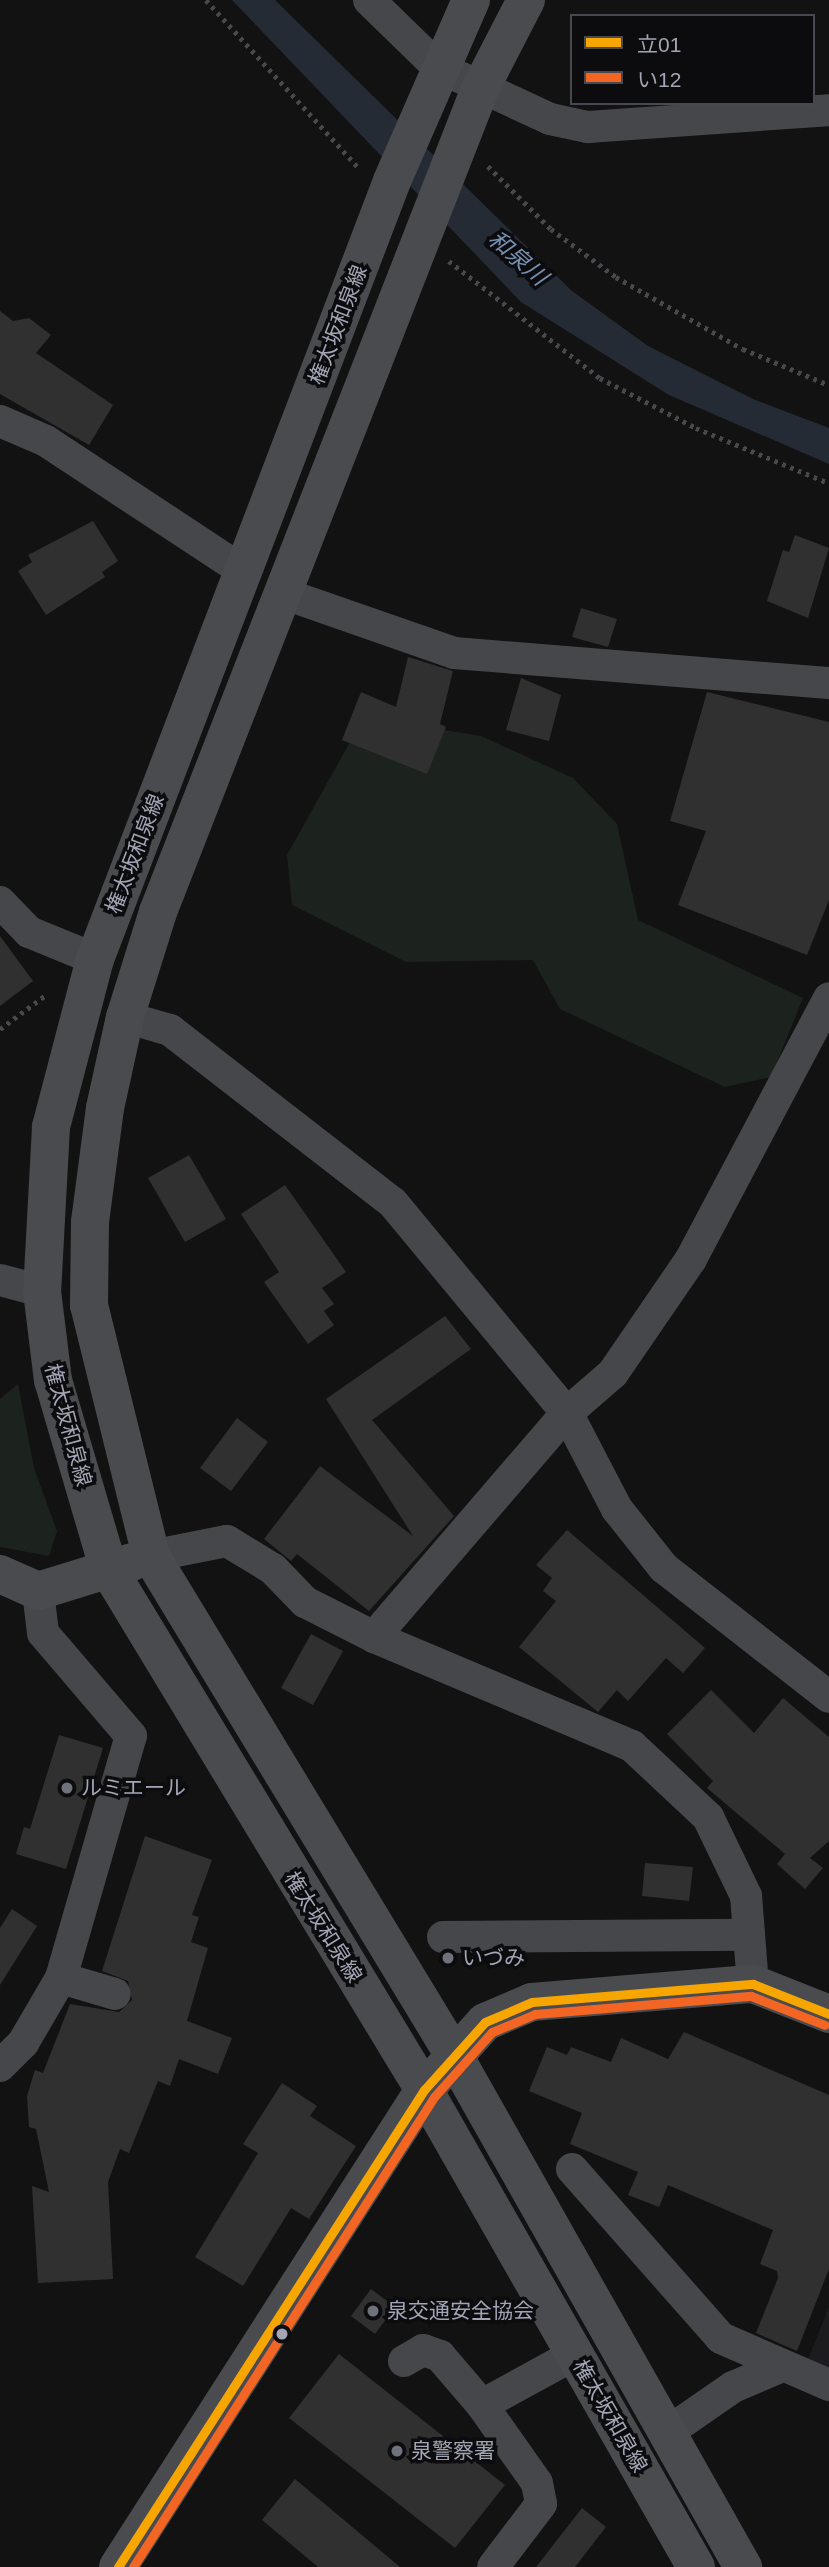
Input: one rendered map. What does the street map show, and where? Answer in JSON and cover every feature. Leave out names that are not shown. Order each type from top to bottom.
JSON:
[{"type":"street","points":[[369,0],[438,67],[480,89],[550,119],[588,127],[829,110]]},
{"type":"street","points":[[438,67],[471,0]]},
{"type":"street","points":[[457,147],[480,89],[526,0]]},
{"type":"street","name":"権太坂和泉線","points":[[438,67],[95,959],[51,1127],[42,1291],[53,1380],[108,1570],[424,2090],[696,2567]]},
{"type":"street","name":"権太坂和泉線","points":[[457,147],[158,912],[125,1017],[90,1222],[89,1305],[150,1556],[452,2052],[743,2567]]},
{"type":"street","points":[[0,421],[46,441],[245,572]]},
{"type":"street","points":[[282,593],[454,653],[829,682]]},
{"type":"street","points":[[0,902],[29,932],[95,959]]},
{"type":"street","points":[[374,1637],[567,1413],[613,1373],[691,1259],[829,998]]},
{"type":"street","points":[[125,1017],[170,1030],[393,1203],[567,1413],[617,1509],[664,1568],[829,1697]]},
{"type":"street","points":[[0,1280],[42,1291]]},
{"type":"street","points":[[0,1574],[38,1591],[150,1556],[227,1541],[272,1569],[305,1602],[374,1637],[632,1746],[708,1816],[746,1896],[753,1984]]},
{"type":"street","points":[[0,2066],[23,2043],[61,1978],[131,1736],[43,1633],[38,1591]]},
{"type":"street","points":[[443,1937],[749,1935]]},
{"type":"street","points":[[61,1978],[115,1994]]},
{"type":"street","points":[[118,2567],[424,2090],[452,2052],[485,2022],[532,2002],[753,1984],[829,2014]]},
{"type":"street","points":[[572,2169],[721,2338],[780,2367],[829,2385]]},
{"type":"street","points":[[404,2361],[423,2350],[440,2356],[482,2405],[537,2483],[541,2504],[493,2567]]},
{"type":"street","points":[[482,2405],[575,2354]]},
{"type":"street","points":[[668,2432],[733,2387],[780,2367]]},
{"type":"path","points":[[206,0],[389,189]]},
{"type":"path","points":[[457,147],[551,229],[616,277],[743,349],[829,385]]},
{"type":"path","points":[[425,231],[524,324],[600,378],[696,428],[829,484]]},
{"type":"shaded area","points":[[364,717],[481,736],[573,778],[617,824],[638,920],[803,998],[771,1077],[725,1087],[560,1009],[533,960],[406,962],[292,905],[287,855]]},
{"type":"shaded area","points":[[18,1384],[34,1468],[57,1531],[49,1556],[0,1547],[0,1399]]},
{"type":"shaded area","points":[[829,2307],[829,2371],[806,2364]]},
{"type":"water","name":"和泉川","points":[[232,0],[275,0],[572,291],[648,346],[753,399],[829,428],[829,464],[669,395],[521,302]]},
{"type":"building","points":[[0,311],[13,321],[29,318],[51,335],[36,353],[113,405],[89,445],[0,394]]},
{"type":"building","points":[[93,521],[118,561],[102,572],[105,577],[46,615],[18,571],[32,562],[28,555]]},
{"type":"building","points":[[795,535],[829,548],[808,618],[767,601],[783,550],[789,552]]},
{"type":"building","points":[[581,608],[617,619],[608,647],[572,637]]},
{"type":"building","points":[[408,657],[453,671],[440,724],[446,727],[427,774],[342,740],[361,692],[396,707]]},
{"type":"building","points":[[521,678],[561,695],[549,741],[506,730]]},
{"type":"building","points":[[707,692],[829,722],[829,900],[807,955],[678,905],[706,831],[670,821]]},
{"type":"building","points":[[0,936],[33,981],[0,1006]]},
{"type":"building","points":[[189,1155],[226,1219],[185,1242],[148,1178]]},
{"type":"building","points":[[285,1185],[346,1272],[322,1288],[334,1304],[324,1311],[334,1325],[308,1344],[264,1282],[279,1272],[241,1214]]},
{"type":"building","points":[[445,1316],[471,1349],[372,1420],[454,1516],[369,1611],[297,1554],[291,1561],[264,1539],[320,1466],[413,1536],[326,1399]]},
{"type":"building","points":[[237,1418],[268,1442],[231,1491],[200,1468]]},
{"type":"building","points":[[567,1530],[705,1648],[683,1673],[666,1658],[628,1701],[617,1690],[598,1712],[519,1647],[556,1601],[543,1591],[552,1578],[536,1565]]},
{"type":"building","points":[[311,1634],[343,1651],[313,1705],[281,1688]]},
{"type":"building","points":[[711,1690],[754,1733],[783,1698],[829,1737],[829,1841],[810,1858],[823,1868],[805,1889],[777,1864],[785,1854],[707,1788],[713,1781],[667,1734]]},
{"type":"building","name":"ルミエール","points":[[59,1735],[103,1748],[66,1869],[16,1854],[24,1827],[30,1829]]},
{"type":"building","points":[[145,1836],[212,1860],[192,1915],[199,1917],[191,1942],[208,1948],[187,2021],[232,2038],[218,2074],[179,2059],[170,2086],[158,2081],[129,2153],[120,2149],[108,2182],[113,2279],[38,2283],[32,2186],[49,2192],[36,2129],[29,2127],[27,2096],[35,2070],[43,2073],[70,2004],[119,2012],[132,2000],[128,1981],[102,1971]]},
{"type":"building","points":[[645,1863],[693,1867],[689,1901],[642,1896]]},
{"type":"building","points":[[12,1909],[37,1926],[0,1985],[0,1928]]},
{"type":"building","points":[[684,2032],[829,2095],[829,2269],[797,2351],[756,2333],[778,2278],[777,2271],[760,2264],[773,2230],[668,2185],[659,2207],[628,2195],[638,2172],[570,2144],[582,2113],[529,2091],[547,2047],[567,2055],[571,2047],[611,2062],[621,2038],[668,2059]]},
{"type":"building","points":[[282,2083],[317,2106],[310,2116],[356,2146],[309,2219],[291,2208],[243,2286],[195,2257],[258,2153],[243,2144]]},
{"type":"building","name":"泉交通安全協会","points":[[371,2289],[395,2307],[375,2334],[351,2316]]},
{"type":"building","name":"泉警察署","points":[[339,2354],[505,2485],[455,2548],[289,2418]]},
{"type":"building","points":[[295,2479],[400,2567],[318,2567],[262,2520]]},
{"type":"building","points":[[582,2508],[606,2527],[575,2567],[536,2567]]},
{"type":"transit line","name":"立01","points":[[118,2567],[424,2090],[485,2022],[532,2002],[753,1984],[829,2014]]},
{"type":"transit line","name":"い12","points":[[133,2567],[434,2097],[492,2032],[535,2014],[751,1996],[825,2025]]},
{"type":"place","name":"ルミエール","points":[[67,1788]]},
{"type":"place","name":"いづみ","points":[[448,1958]]},
{"type":"place","name":"泉交通安全協会","points":[[373,2311]]},
{"type":"place","name":"泉警察署","points":[[397,2451]]}]
